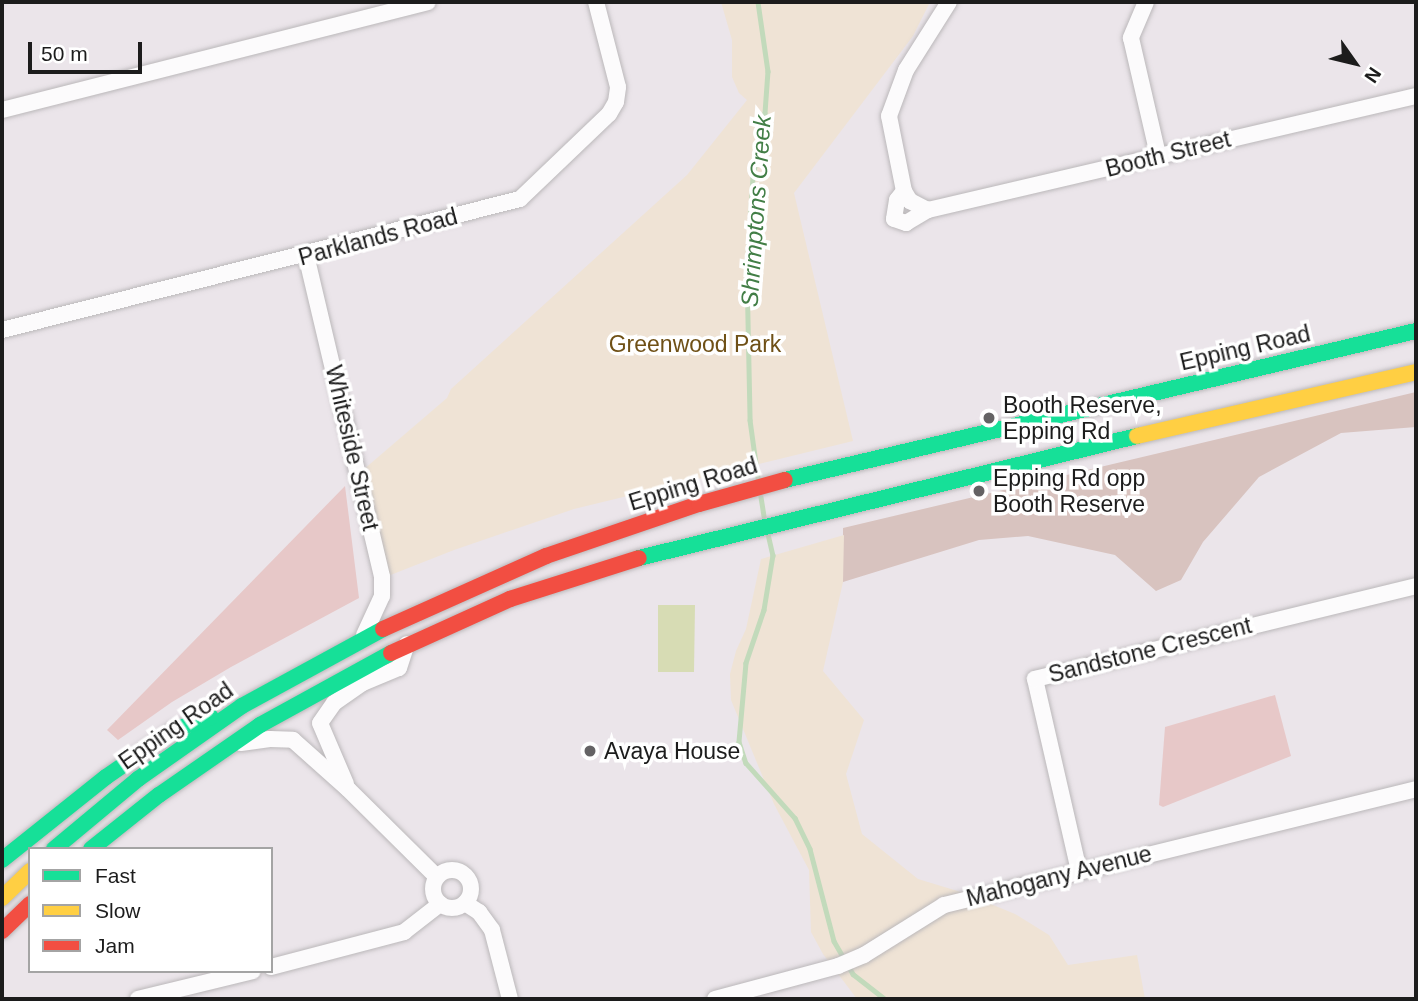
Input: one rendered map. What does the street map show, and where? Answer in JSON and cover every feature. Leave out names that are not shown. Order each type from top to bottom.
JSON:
[{"type":"main road","name":"Epping Road","points":[[56,847],[138,779],[242,706],[363,638],[521,566],[699,504],[798,477],[1416,331]]},
{"type":"main road","name":"Epping Road","points":[[95,847],[228,746],[335,681],[407,644],[510,599],[582,573],[802,516],[1416,372]]},
{"type":"main road","points":[[2,860],[106,777],[174,730],[242,706]]},
{"type":"main road","points":[[2,898],[28,873]]},
{"type":"main road","points":[[2,931],[28,906]]},
{"type":"street","points":[[2,110],[428,2]]},
{"type":"street","name":"Parklands Road","points":[[2,330],[306,256],[520,199],[609,114],[616,102],[618,87],[596,2]]},
{"type":"street","points":[[924,209],[910,201],[904,191],[889,116],[906,70],[950,2]]},
{"type":"street","points":[[1146,2],[1131,38],[1158,155]]},
{"type":"street","name":"Booth Street","points":[[904,191],[897,200],[894,219],[906,223],[924,209],[1416,96]]},
{"type":"street","name":"Whiteside Street","points":[[306,256],[350,435],[383,586],[379,606],[363,638]]},
{"type":"street","name":"Sandstone Crescent","points":[[1079,871],[1035,678],[1416,586]]},
{"type":"street","points":[[348,789],[320,723],[334,703],[363,683],[399,668],[407,644]]},
{"type":"street","points":[[228,746],[270,738],[293,740],[348,789],[436,877]]},
{"type":"street","name":"Mahogany Avenue","points":[[715,999],[838,966],[864,955],[944,905],[1416,789]]},
{"type":"street","points":[[436,877],[453,871],[465,876],[471,889],[466,903]]},
{"type":"street","points":[[436,877],[433,892],[440,904],[449,907],[466,903],[480,912],[492,930],[510,999]]},
{"type":"street","points":[[273,966],[404,932],[440,904]]},
{"type":"street","points":[[138,999],[245,973]]},
{"type":"shaded area","points":[[1416,392],[1416,427],[1341,433],[1259,477],[1203,542],[1181,580],[1156,591],[1115,555],[1028,536],[979,540],[843,582],[843,528]]},
{"type":"shaded area","points":[[345,486],[359,598],[231,667],[172,702],[118,740],[107,730]]},
{"type":"shaded area","points":[[1275,695],[1291,756],[1163,807],[1159,805],[1165,727]]},
{"type":"green space","name":"Greenwood Park","points":[[721,2],[930,2],[913,36],[794,193],[853,441],[574,509],[388,576],[363,470],[447,398],[451,389],[687,175],[747,100],[739,93],[732,77],[732,40]]},
{"type":"green space","points":[[844,535],[843,582],[823,671],[864,720],[846,774],[862,834],[918,879],[964,893],[1015,914],[1049,935],[1068,965],[1137,955],[1145,999],[857,999],[823,954],[811,932],[809,870],[774,804],[731,700],[730,674],[746,629],[761,559]]},
{"type":"green space","points":[[658,605],[695,605],[694,672],[658,672]]},
{"type":"waterway","name":"Shrimptons Creek","points":[[758,2],[768,71],[765,113],[753,177],[747,272],[750,420],[758,478]]},
{"type":"waterway","name":"Shrimptons Creek","points":[[761,497],[764,516]]},
{"type":"waterway","name":"Shrimptons Creek","points":[[768,534],[773,555],[764,610],[746,663],[739,742],[746,763],[795,818],[810,849],[834,941],[853,974],[885,999]]},
{"type":"traffic: fast","points":[[785,480],[1416,331]]},
{"type":"traffic: fast","points":[[639,558],[1137,436]]},
{"type":"traffic: fast","points":[[56,847],[138,779],[242,706],[383,629]]},
{"type":"traffic: fast","points":[[94,847],[159,795],[260,725],[391,653]]},
{"type":"traffic: fast","points":[[2,860],[106,777],[174,730],[211,717]]},
{"type":"traffic: slow","points":[[1137,436],[1416,372]]},
{"type":"traffic: slow","points":[[2,898],[28,873]]},
{"type":"traffic: jam","points":[[383,629],[546,556],[699,504],[785,480]]},
{"type":"traffic: jam","points":[[391,653],[510,599],[639,558]]},
{"type":"traffic: jam","points":[[2,931],[28,906]]},
{"type":"place","name":"Booth Reserve, Epping Rd","points":[[989,418]]},
{"type":"place","name":"Epping Rd opp Booth Reserve","points":[[979,491]]},
{"type":"place","name":"Avaya House","points":[[590,751]]}]
